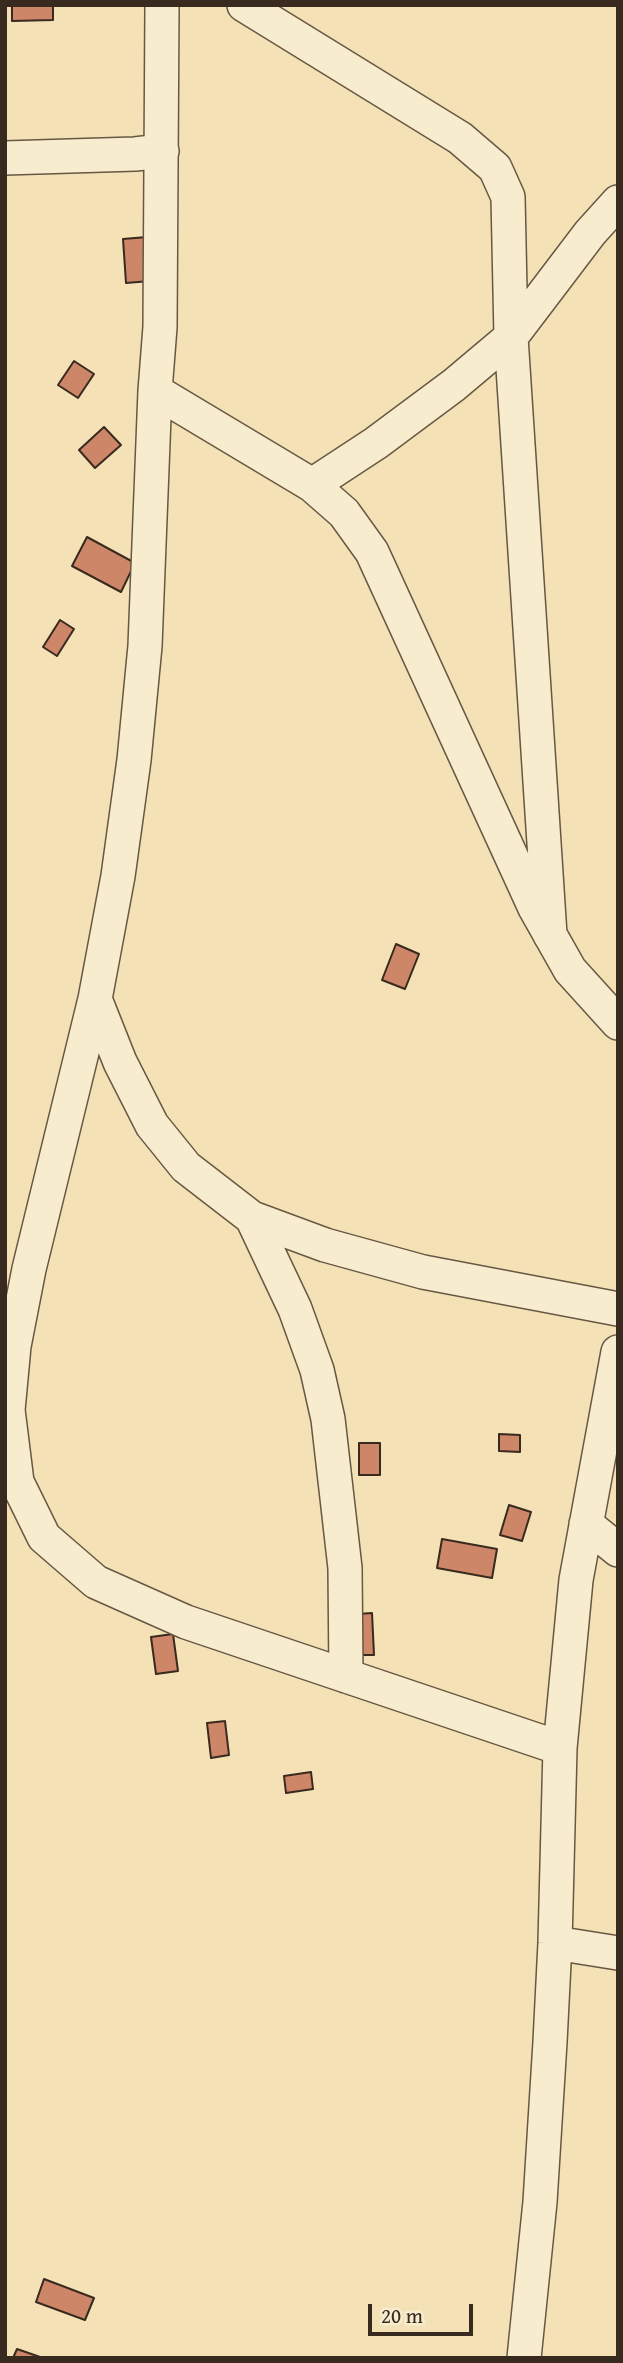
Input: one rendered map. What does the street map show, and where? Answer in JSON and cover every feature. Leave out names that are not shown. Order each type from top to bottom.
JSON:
[{"type":"street","points":[[162,5],[160,327],[145,646],[134,760],[118,876],[94,999],[17,1267],[8,1410],[11,1496],[44,1537],[96,1582],[186,1622],[560,1748]]},
{"type":"street","points":[[244,5],[460,138],[495,168],[508,197],[511,337],[550,935]]},
{"type":"street","points":[[5,158],[135,155],[162,151]]},
{"type":"street","points":[[312,485],[376,443],[511,337],[590,233],[618,202]]},
{"type":"street","points":[[155,391],[312,485],[344,513],[372,552],[550,935],[570,970],[618,1023]]},
{"type":"street","points":[[94,999],[120,1062],[152,1125],[186,1167],[252,1218],[325,1245],[423,1272],[618,1309]]},
{"type":"street","points":[[252,1218],[295,1309],[317,1370],[328,1419],[345,1568],[346,1676]]},
{"type":"street","points":[[524,2358],[540,2202],[555,1943],[560,1748],[576,1580],[613,1406],[618,1352]]},
{"type":"street","points":[[586,1524],[618,1550]]},
{"type":"street","points":[[555,1943],[618,1953]]},
{"type":"building","points":[[12,5],[53,5],[53,20],[12,21]]},
{"type":"building","points":[[147,237],[150,281],[126,283],[123,239]]},
{"type":"building","points":[[74,361],[94,374],[78,398],[58,385]]},
{"type":"building","points":[[104,427],[121,445],[95,468],[79,450]]},
{"type":"building","points":[[87,537],[135,563],[121,592],[72,566]]},
{"type":"building","points":[[60,620],[74,629],[57,656],[43,647]]},
{"type":"building","points":[[396,944],[419,954],[405,989],[382,980]]},
{"type":"building","points":[[499,1434],[520,1435],[520,1452],[499,1451]]},
{"type":"building","points":[[359,1443],[380,1443],[380,1475],[359,1475]]},
{"type":"building","points":[[509,1505],[531,1512],[522,1541],[500,1535]]},
{"type":"building","points":[[442,1539],[497,1549],[492,1578],[437,1568]]},
{"type":"building","points":[[372,1613],[374,1655],[359,1655],[357,1614]]},
{"type":"building","points":[[173,1634],[178,1671],[156,1674],[151,1637]]},
{"type":"building","points":[[225,1721],[229,1755],[211,1758],[207,1723]]},
{"type":"building","points":[[311,1772],[313,1789],[286,1793],[284,1776]]},
{"type":"building","points":[[44,2279],[94,2298],[85,2320],[36,2302]]},
{"type":"building","points":[[17,2349],[43,2358],[13,2358]]}]
